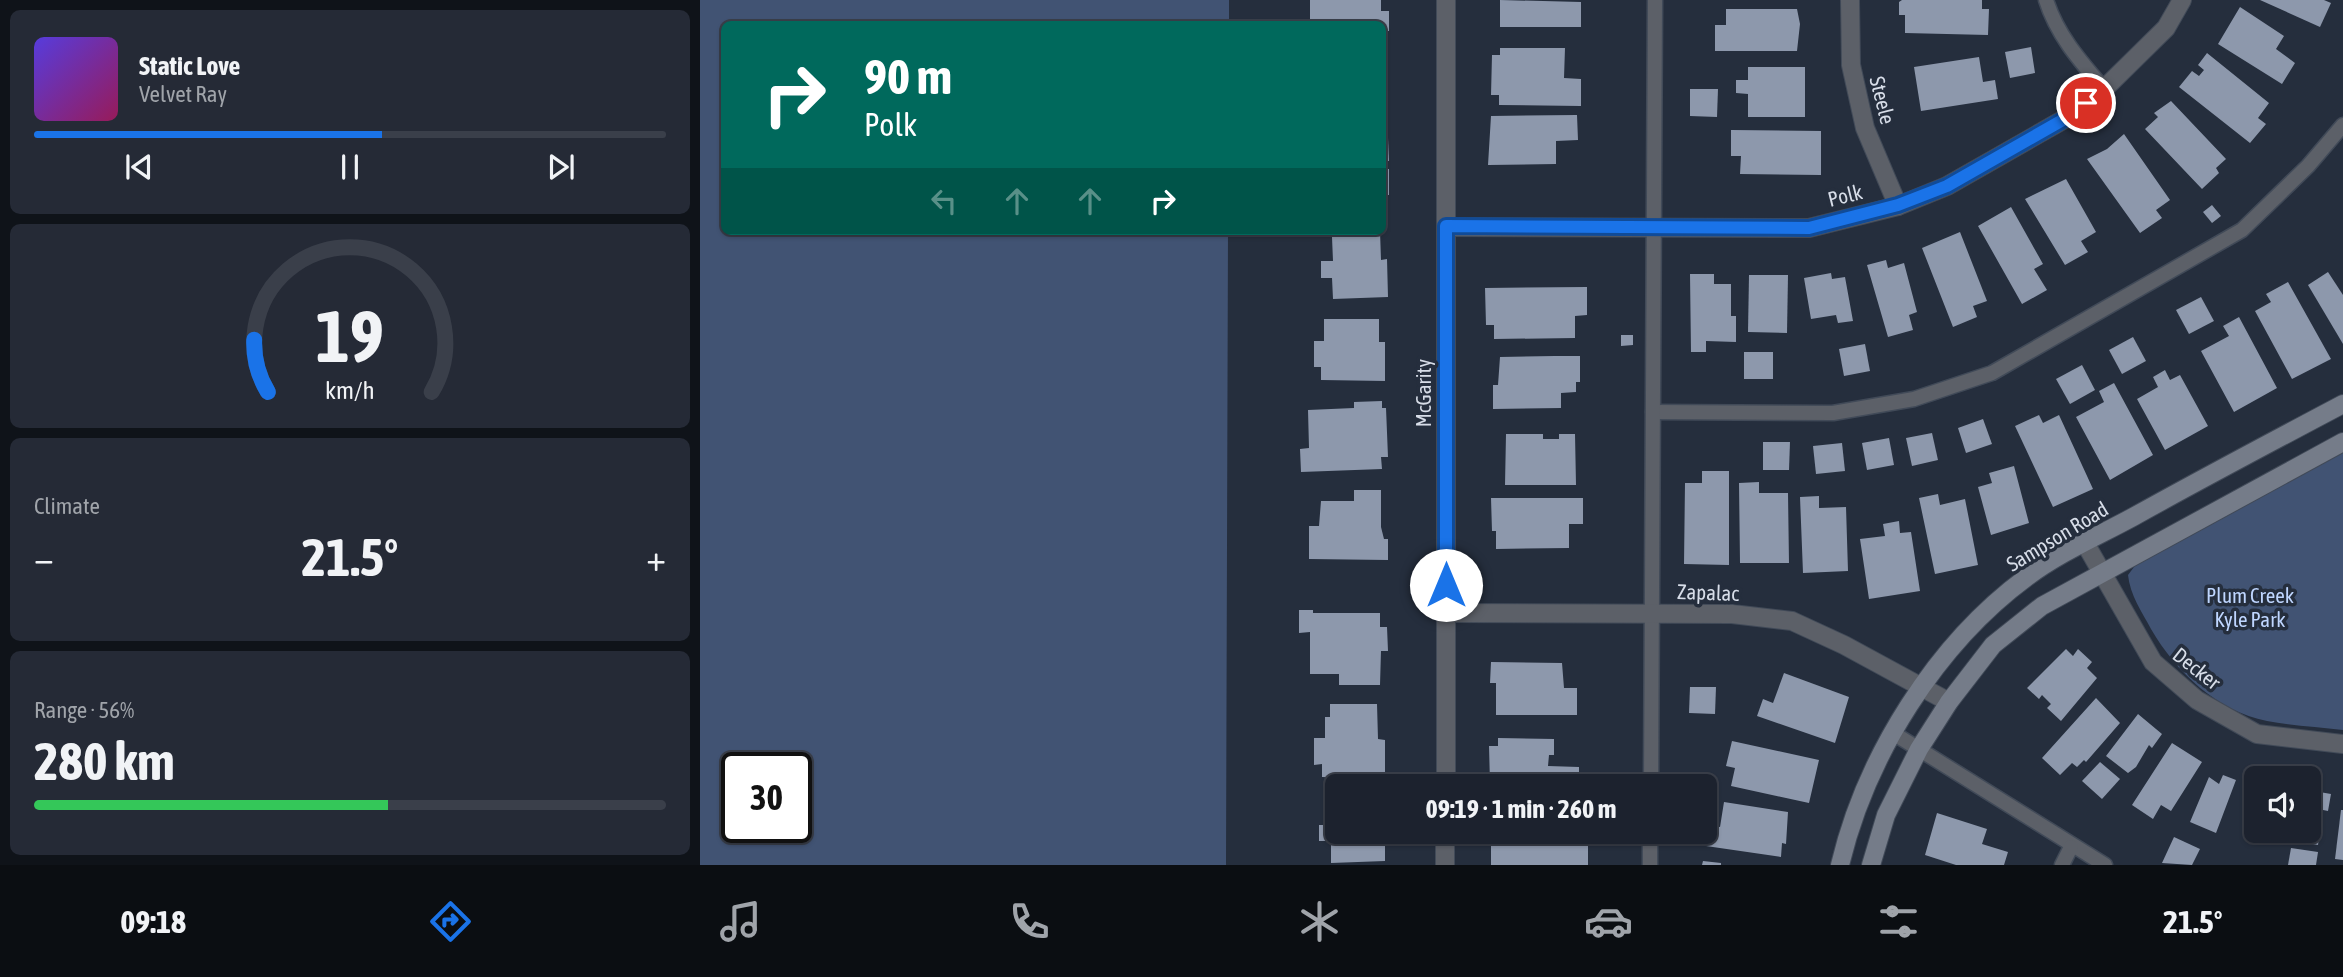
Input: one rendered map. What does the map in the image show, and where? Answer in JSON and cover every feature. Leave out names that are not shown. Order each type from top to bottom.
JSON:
[{"type":"street","name":"McGarity","points":[[1446,0],[1446,774]]},
{"type":"street","name":"Steele","points":[[1850,0],[1850,65],[1865,128],[1898,205]]},
{"type":"street","name":"Polk","points":[[1446,226],[1809,228],[1898,205],[1947,186],[2068,117],[2104,89],[2166,28],[2182,0]]},
{"type":"street","name":"Sampson Road","points":[[1840,865],[1865,786],[1920,686],[2010,591],[2027,576],[2085,543],[2343,404]]},
{"type":"street","points":[[1871,865],[1886,815],[1919,749],[1949,702],[1993,645],[2042,606],[2343,442]]},
{"type":"street","name":"Decker","points":[[2085,543],[2153,662],[2197,700],[2257,734],[2343,744]]},
{"type":"street","name":"Zapalac","points":[[1446,613],[1732,614],[1792,621],[1844,645],[1949,702]]},
{"type":"street","points":[[1446,844],[1446,865]]},
{"type":"lane","points":[[1651,774],[1655,0]]},
{"type":"lane","points":[[2046,0],[2052,19],[2071,49],[2104,89]]},
{"type":"lane","points":[[1653,412],[1833,413],[1914,398],[1992,373],[2242,230],[2308,166],[2343,125]]},
{"type":"lane","points":[[1893,733],[2071,847],[2105,865]]},
{"type":"lane","points":[[1650,844],[1650,865]]},
{"type":"lane","points":[[2062,865],[2071,847]]},
{"type":"green space","points":[[700,0],[1229,0],[1229,21],[721,21],[721,235],[1228,235],[1226,865],[700,865]]},
{"type":"green space","name":"Plum Creek Kyle Park","points":[[2343,447],[2343,730],[2276,723],[2249,716],[2215,699],[2173,660],[2140,610],[2128,575],[2140,559]]},
{"type":"building","points":[[1310,0],[1381,0],[1381,11],[1389,11],[1389,31],[1386,31],[1386,21],[1310,21]]},
{"type":"building","points":[[1500,0],[1581,2],[1581,27],[1500,27]]},
{"type":"building","points":[[1982,0],[1982,9],[1989,9],[1988,35],[1905,33],[1905,15],[1899,15],[1899,2]]},
{"type":"building","points":[[2260,0],[2324,0],[2331,3],[2320,27]]},
{"type":"building","points":[[2240,7],[2284,36],[2276,49],[2295,63],[2282,84],[2218,44]]},
{"type":"building","points":[[1726,9],[1797,9],[1800,24],[1797,51],[1715,51],[1715,25],[1726,25]]},
{"type":"building","points":[[2031,47],[2035,73],[2010,78],[2005,52]]},
{"type":"building","points":[[1500,48],[1565,48],[1564,78],[1581,79],[1581,106],[1499,105],[1499,95],[1491,95],[1492,55],[1500,55]]},
{"type":"building","points":[[2207,53],[2269,103],[2258,118],[2266,124],[2250,143],[2179,87],[2192,71],[2199,76],[2204,70],[2198,65]]},
{"type":"building","points":[[1979,57],[1983,82],[1995,80],[1998,99],[1921,111],[1914,67]]},
{"type":"building","points":[[1386,66],[1388,66],[1386,89]]},
{"type":"building","points":[[1748,67],[1805,67],[1805,117],[1748,117],[1748,94],[1736,93],[1736,80],[1748,80]]},
{"type":"building","points":[[1690,89],[1718,89],[1717,117],[1690,116]]},
{"type":"building","points":[[2171,101],[2226,159],[2216,168],[2219,173],[2202,189],[2145,129],[2158,117],[2154,113]]},
{"type":"building","points":[[1577,115],[1578,140],[1556,141],[1556,164],[1488,165],[1491,116]]},
{"type":"building","points":[[1731,130],[1821,131],[1821,175],[1740,174],[1741,156],[1731,156]]},
{"type":"building","points":[[2124,134],[2170,200],[2156,210],[2162,218],[2140,233],[2087,159],[2107,149]]},
{"type":"building","points":[[1386,138],[1388,138],[1389,161],[1386,161]]},
{"type":"building","points":[[1386,169],[1389,169],[1389,195],[1386,195]]},
{"type":"building","points":[[2066,179],[2096,232],[2081,241],[2088,252],[2065,265],[2025,199]]},
{"type":"building","points":[[2212,205],[2221,216],[2212,223],[2203,212]]},
{"type":"building","points":[[2011,207],[2043,264],[2034,269],[2047,290],[2022,304],[1978,226]]},
{"type":"building","points":[[1960,232],[1987,301],[1973,306],[1977,317],[1953,327],[1922,248]]},
{"type":"building","points":[[1380,235],[1381,260],[1387,259],[1388,297],[1333,299],[1332,278],[1321,278],[1321,261],[1333,261],[1332,237]]},
{"type":"building","points":[[1886,260],[1888,268],[1904,263],[1917,312],[1909,315],[1913,330],[1888,337],[1867,265]]},
{"type":"building","points":[[2328,272],[2343,295],[2343,344],[2308,285]]},
{"type":"building","points":[[1831,273],[1832,279],[1845,277],[1853,321],[1838,323],[1836,315],[1811,319],[1804,278]]},
{"type":"building","points":[[1690,274],[1714,274],[1714,284],[1731,284],[1731,316],[1736,316],[1736,342],[1706,341],[1706,352],[1691,352]]},
{"type":"building","points":[[1749,275],[1788,275],[1787,333],[1748,332]]},
{"type":"building","points":[[2288,282],[2331,359],[2292,379],[2255,311],[2271,302],[2266,294]]},
{"type":"building","points":[[1587,287],[1587,315],[1575,316],[1575,338],[1494,339],[1494,325],[1486,325],[1485,288]]},
{"type":"building","points":[[2201,297],[2214,321],[2189,334],[2176,310]]},
{"type":"building","points":[[2239,317],[2277,388],[2234,412],[2201,351],[2229,336],[2223,326]]},
{"type":"building","points":[[1324,319],[1379,319],[1379,342],[1385,342],[1385,381],[1321,380],[1321,367],[1314,367],[1314,341],[1324,341]]},
{"type":"building","points":[[1621,335],[1633,335],[1633,345],[1621,346]]},
{"type":"building","points":[[2133,337],[2146,361],[2122,374],[2109,350]]},
{"type":"building","points":[[1865,344],[1870,371],[1844,376],[1839,349]]},
{"type":"building","points":[[1744,352],[1773,352],[1773,379],[1744,379]]},
{"type":"building","points":[[1580,356],[1580,382],[1576,382],[1576,392],[1561,393],[1561,408],[1493,409],[1493,385],[1498,385],[1500,357]]},
{"type":"building","points":[[2082,365],[2095,390],[2070,404],[2056,379]]},
{"type":"building","points":[[2165,370],[2170,380],[2180,375],[2208,426],[2165,450],[2137,399],[2158,387],[2153,377]]},
{"type":"building","points":[[2114,383],[2153,455],[2110,480],[2076,417],[2104,402],[2099,391]]},
{"type":"building","points":[[1382,401],[1382,408],[1386,408],[1388,457],[1381,457],[1382,469],[1301,472],[1300,449],[1309,448],[1308,410],[1354,408],[1354,402]]},
{"type":"building","points":[[2039,415],[2043,423],[2059,415],[2093,489],[2053,507],[2015,426]]},
{"type":"building","points":[[1983,419],[1992,444],[1966,453],[1958,428]]},
{"type":"building","points":[[1932,433],[1938,460],[1912,466],[1906,438]]},
{"type":"building","points":[[1506,434],[1543,434],[1543,439],[1559,439],[1559,434],[1575,434],[1576,485],[1505,485]]},
{"type":"building","points":[[1889,438],[1894,465],[1867,470],[1862,443]]},
{"type":"building","points":[[1763,442],[1790,442],[1789,470],[1763,470]]},
{"type":"building","points":[[1842,443],[1845,471],[1816,474],[1813,446]]},
{"type":"building","points":[[2014,466],[2029,523],[1991,535],[1978,487],[1992,483],[1989,473]]},
{"type":"building","points":[[1702,471],[1729,471],[1729,565],[1684,564],[1685,483],[1702,483]]},
{"type":"building","points":[[1759,482],[1759,493],[1788,493],[1789,563],[1740,563],[1739,483]]},
{"type":"building","points":[[1354,490],[1381,490],[1381,527],[1384,539],[1388,539],[1388,560],[1309,559],[1309,526],[1319,526],[1321,501],[1354,501]]},
{"type":"building","points":[[1938,494],[1940,505],[1965,499],[1978,565],[1935,574],[1919,498]]},
{"type":"building","points":[[1819,496],[1819,508],[1846,507],[1848,571],[1803,573],[1800,497]]},
{"type":"building","points":[[1491,498],[1583,498],[1583,524],[1569,524],[1569,548],[1496,549],[1496,531],[1492,531]]},
{"type":"building","points":[[1899,521],[1900,533],[1911,532],[1920,591],[1869,599],[1860,539],[1885,536],[1883,524]]},
{"type":"building","points":[[1299,610],[1313,610],[1313,613],[1380,613],[1380,627],[1387,627],[1388,651],[1381,651],[1380,685],[1339,685],[1339,674],[1310,674],[1310,632],[1299,633]]},
{"type":"building","points":[[2066,649],[2073,656],[2078,649],[2092,662],[2087,668],[2097,678],[2061,721],[2047,708],[2051,704],[2042,695],[2039,699],[2027,688]]},
{"type":"building","points":[[1491,662],[1562,663],[1564,688],[1577,688],[1577,715],[1496,715],[1496,683],[1490,683]]},
{"type":"building","points":[[1784,673],[1849,697],[1835,743],[1757,716],[1763,699],[1773,703]]},
{"type":"building","points":[[1690,687],[1716,687],[1715,714],[1689,713]]},
{"type":"building","points":[[2096,698],[2120,723],[2086,762],[2084,760],[2077,767],[2072,763],[2060,775],[2042,758]]},
{"type":"building","points":[[1330,704],[1377,704],[1378,739],[1385,740],[1385,774],[1325,774],[1325,777],[1322,777],[1322,764],[1314,765],[1314,738],[1325,738],[1325,717],[1330,717]]},
{"type":"building","points":[[2138,714],[2162,734],[2152,748],[2149,745],[2136,767],[2128,773],[2106,756]]},
{"type":"building","points":[[1498,738],[1554,739],[1554,755],[1549,755],[1548,766],[1579,767],[1579,774],[1490,774],[1489,746],[1498,746]]},
{"type":"building","points":[[1732,741],[1819,760],[1809,803],[1731,786],[1735,768],[1726,766]]},
{"type":"building","points":[[2172,743],[2202,762],[2171,811],[2161,805],[2153,819],[2132,805]]},
{"type":"building","points":[[2100,762],[2120,779],[2102,799],[2082,781]]},
{"type":"building","points":[[2223,775],[2236,780],[2216,833],[2190,822],[2209,777],[2219,784]]},
{"type":"building","points":[[2321,792],[2331,794],[2328,811],[2323,810],[2321,824]]},
{"type":"building","points":[[1724,802],[1788,812],[1786,844],[1782,843],[1781,857],[1706,846],[1717,844],[1717,826],[1720,827]]},
{"type":"building","points":[[2343,810],[2343,860],[2335,859]]},
{"type":"building","points":[[1937,813],[1987,829],[1982,844],[2008,852],[2004,865],[1956,865],[1925,855]]},
{"type":"building","points":[[1319,825],[1325,825],[1325,841],[1319,841]]},
{"type":"building","points":[[2174,837],[2200,849],[2192,865],[2162,863]]},
{"type":"building","points":[[1331,844],[1385,844],[1385,861],[1331,863]]},
{"type":"building","points":[[1491,844],[1588,846],[1588,865],[1491,865]]},
{"type":"building","points":[[2291,848],[2318,852],[2316,865],[2288,865]]},
{"type":"building","points":[[1703,861],[1721,863],[1721,865],[1702,865]]},
{"type":"route","points":[[1446,585],[1446,226],[1809,228],[1898,205],[1947,186],[2068,117],[2086,103]]}]
